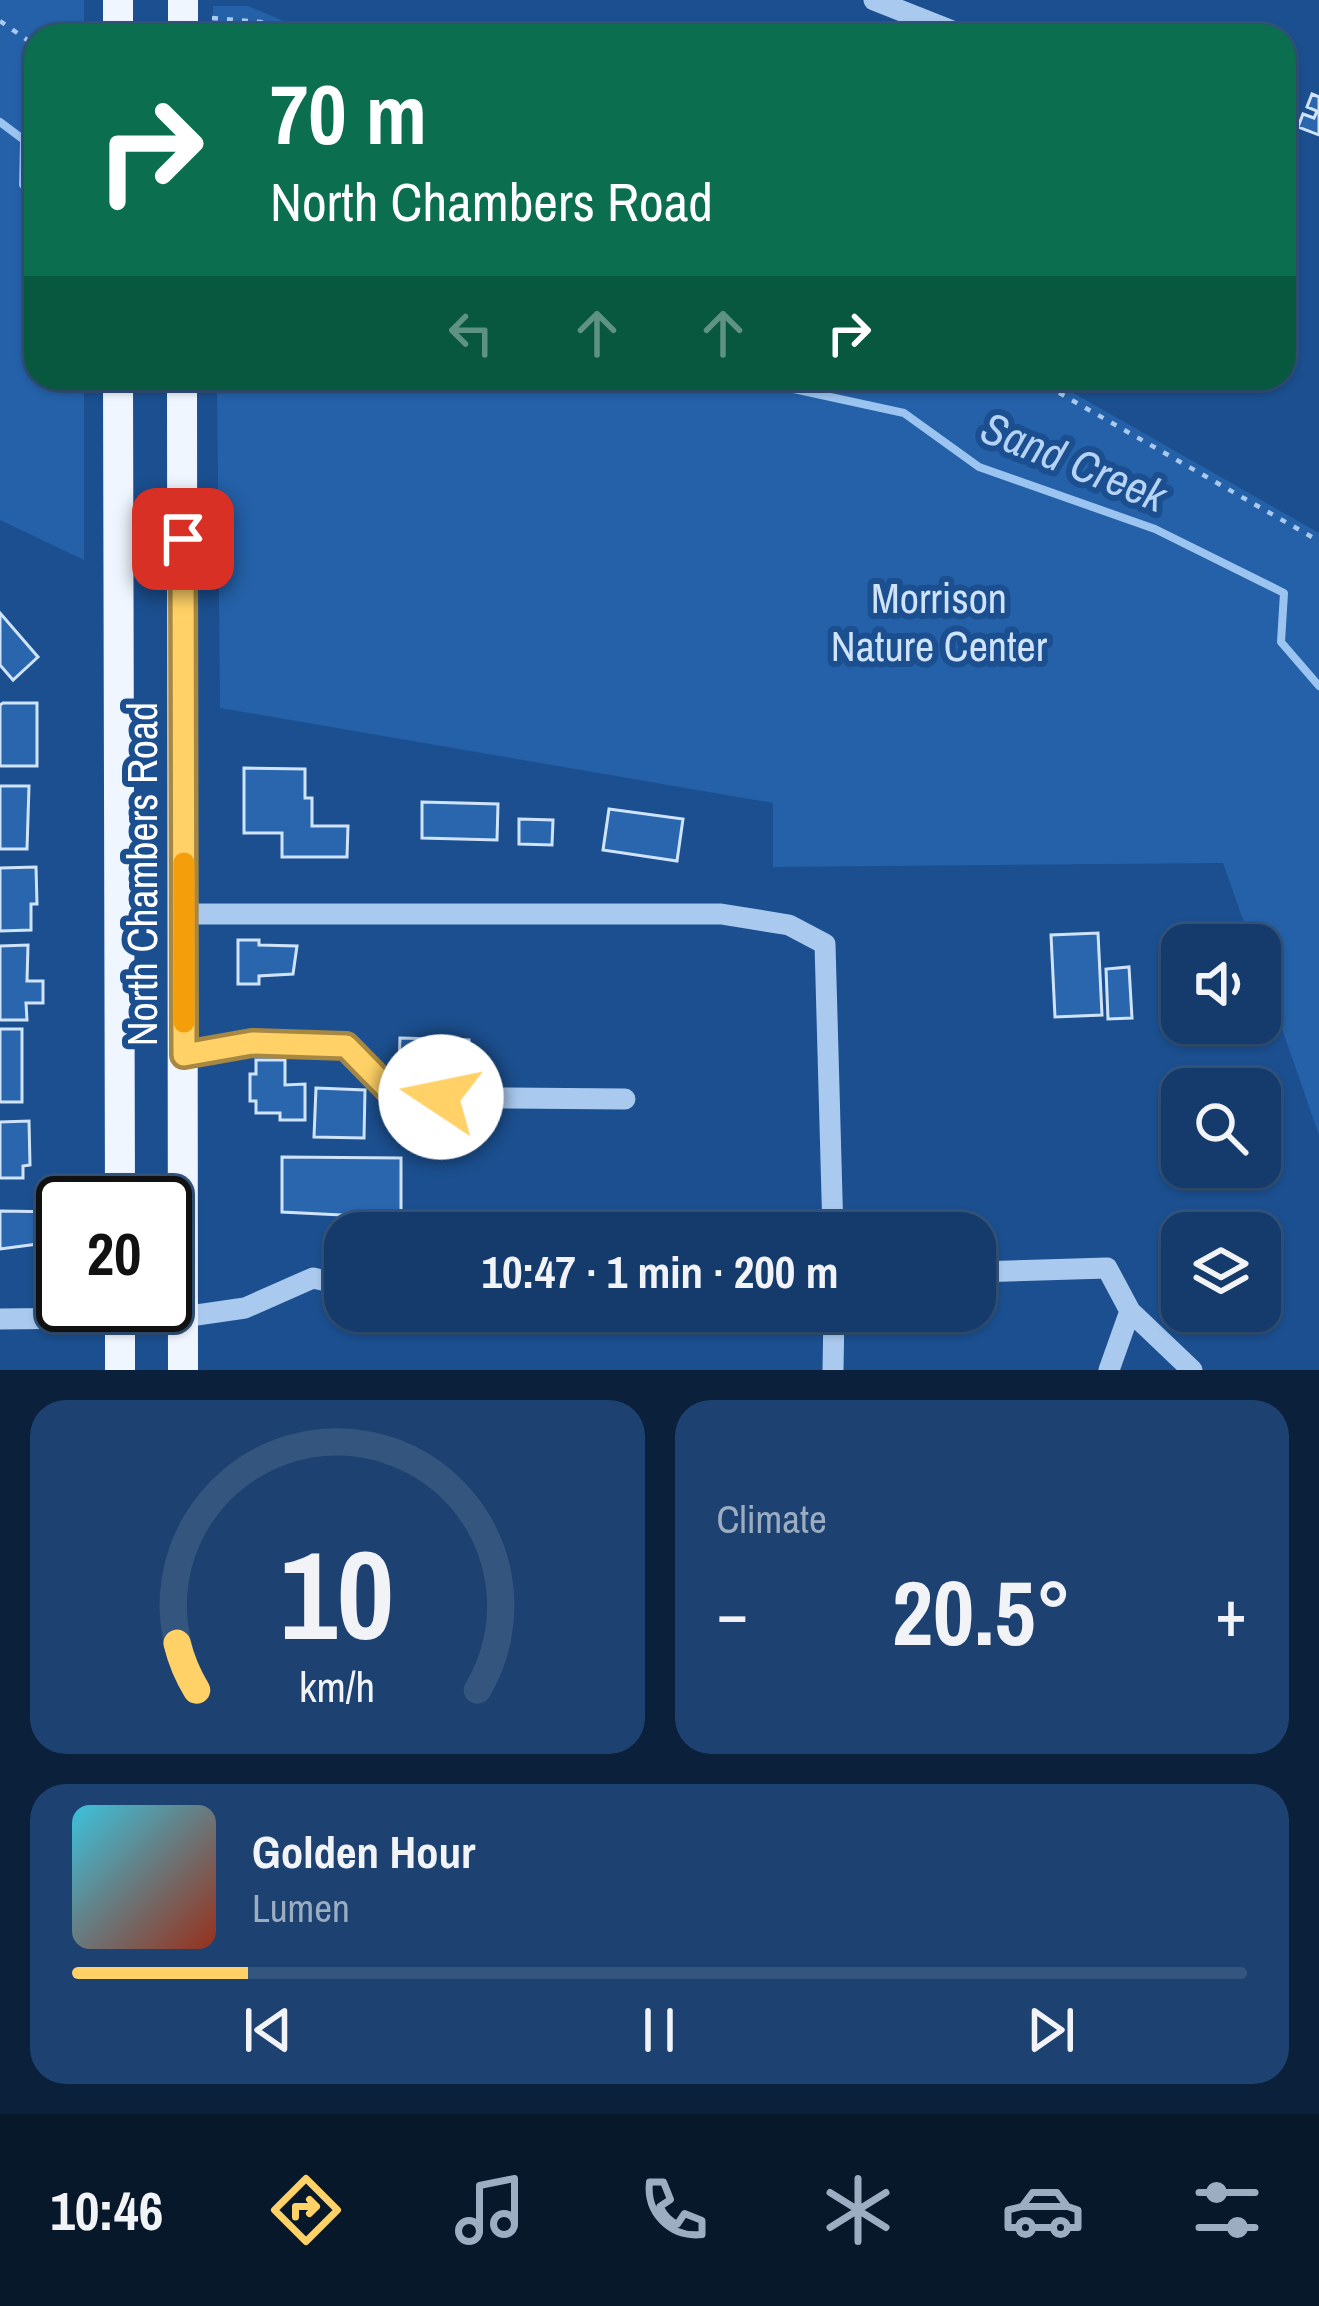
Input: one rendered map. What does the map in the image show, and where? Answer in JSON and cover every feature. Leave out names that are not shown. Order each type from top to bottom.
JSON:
[{"type":"main road","name":"North Chambers Road","points":[[118,390],[120,1176]]},
{"type":"main road","name":"North Chambers Road","points":[[182,390],[184,1176]]},
{"type":"main road","points":[[120,1332],[120,1370]]},
{"type":"main road","name":"North Chambers Road","points":[[183,1332],[183,1370]]},
{"type":"street","points":[[874,0],[935,24]]},
{"type":"street","points":[[185,914],[721,914],[789,925],[825,944],[832,1212]]},
{"type":"street","points":[[184,1055],[252,1043],[346,1046],[395,1096],[625,1099]]},
{"type":"street","points":[[996,1271],[1107,1268],[1130,1311],[1192,1370]]},
{"type":"street","points":[[192,1316],[244,1308],[313,1278],[324,1280]]},
{"type":"street","points":[[1109,1370],[1130,1311]]},
{"type":"street","points":[[0,1318],[36,1316]]},
{"type":"street","points":[[833,1370],[834,1332]]},
{"type":"path","points":[[183,17],[263,24]]},
{"type":"path","points":[[1054,390],[1319,541]]},
{"type":"green space","points":[[0,0],[84,0],[84,24],[24,24],[24,390],[84,390],[84,560],[0,520]]},
{"type":"green space","points":[[213,6],[248,6],[291,24],[213,24]]},
{"type":"green space","name":"Morrison Nature Center","points":[[217,390],[1068,390],[1319,533],[1319,1135],[1281,1026],[1281,924],[1245,924],[1223,863],[773,867],[773,803],[220,708]]},
{"type":"building","points":[[1312,94],[1319,97],[1319,135],[1298,127],[1303,114],[1314,118],[1317,111],[1307,107]]},
{"type":"building","points":[[0,613],[38,657],[13,680],[0,665]]},
{"type":"building","points":[[3,703],[37,703],[37,766],[0,766]]},
{"type":"building","points":[[244,768],[305,769],[312,826],[348,826],[347,857],[282,857],[282,833],[244,833]]},
{"type":"building","points":[[0,786],[29,786],[27,849],[0,849]]},
{"type":"building","points":[[422,802],[498,804],[497,840],[422,838]]},
{"type":"building","points":[[609,809],[683,819],[677,861],[603,850]]},
{"type":"building","points":[[519,819],[553,820],[552,845],[519,844]]},
{"type":"building","points":[[36,867],[37,904],[31,904],[31,930],[0,931],[0,868]]},
{"type":"building","points":[[1098,933],[1102,1015],[1055,1017],[1051,935]]},
{"type":"building","points":[[238,940],[297,946],[293,974],[259,976],[259,984],[238,984]]},
{"type":"building","points":[[28,945],[27,981],[43,981],[43,1003],[26,1003],[27,1020],[0,1020],[0,946]]},
{"type":"building","points":[[1129,967],[1132,1018],[1108,1019],[1106,969]]},
{"type":"building","points":[[0,1029],[22,1029],[22,1102],[0,1102]]},
{"type":"building","points":[[400,1038],[469,1040],[468,1069],[399,1068]]},
{"type":"building","points":[[256,1060],[285,1060],[285,1085],[305,1084],[305,1120],[256,1113],[256,1101],[250,1101],[250,1074],[256,1074]]},
{"type":"building","points":[[316,1088],[365,1090],[364,1138],[314,1137]]},
{"type":"building","points":[[29,1121],[30,1165],[23,1166],[23,1178],[0,1178],[0,1122]]},
{"type":"building","points":[[282,1157],[401,1158],[401,1212],[282,1212]]},
{"type":"building","points":[[0,1211],[36,1212],[36,1244],[0,1249]]},
{"type":"waterway","name":"Sand Creek","points":[[0,122],[24,140]]},
{"type":"waterway","name":"Sand Creek","points":[[24,140],[24,186]]},
{"type":"waterway","name":"Sand Creek","points":[[798,390],[904,413],[979,467],[1155,529],[1284,593],[1281,642],[1319,686]]},
{"type":"slow traffic","points":[[184,863],[184,1022]]},
{"type":"route","points":[[183,539],[184,1055],[252,1043],[346,1046],[395,1096],[441,1097]]}]
